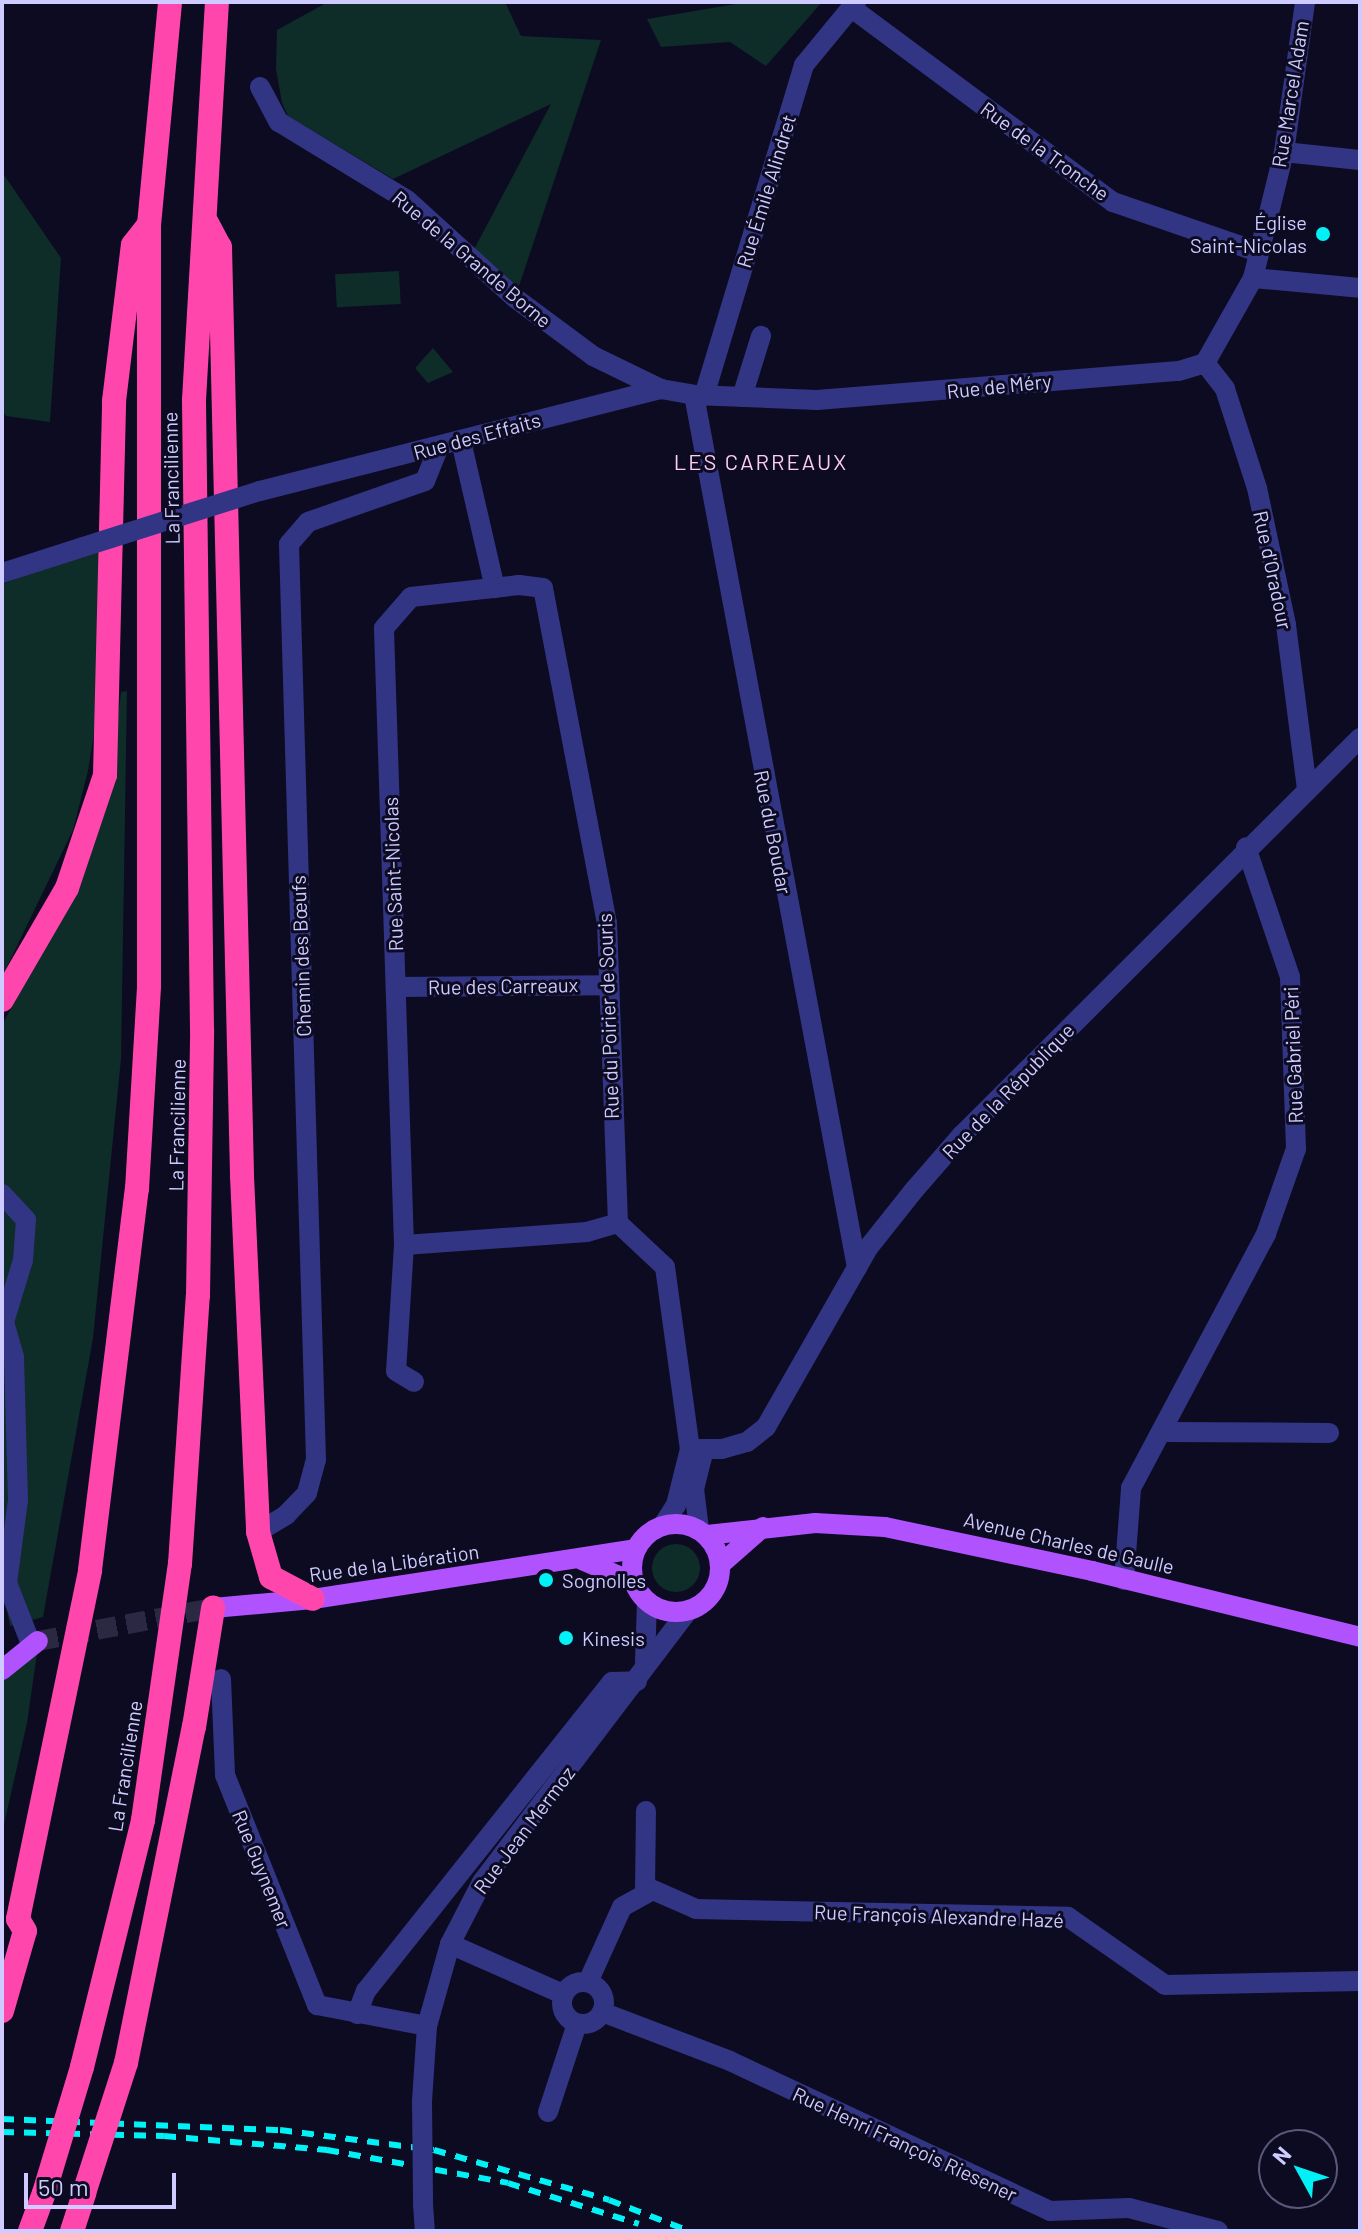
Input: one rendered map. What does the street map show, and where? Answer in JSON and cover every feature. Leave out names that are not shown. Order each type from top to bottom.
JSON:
[{"type":"highway","name":"La Francilienne","points":[[2,2011],[25,1931],[10,1923],[90,1570],[137,1189],[149,985],[149,225],[170,2]]},
{"type":"highway","name":"La Francilienne","points":[[30,2231],[82,2067],[143,1820],[180,1564],[198,1295],[202,1030],[194,400],[207,223],[217,2]]},
{"type":"highway","points":[[207,223],[220,247],[242,1176],[258,1532],[271,1577],[313,1599]]},
{"type":"highway","points":[[2,1000],[67,888],[105,775],[114,401],[133,245],[149,225]]},
{"type":"highway","points":[[72,2231],[126,2063],[194,1727],[213,1608]]},
{"type":"main road","name":"Avenue Charles de Gaulle","points":[[703,1532],[815,1523],[885,1527],[1360,1637]]},
{"type":"main road","points":[[633,1582],[635,1549],[663,1525],[703,1532],[721,1564]]},
{"type":"main road","points":[[582,1560],[633,1582],[647,1602],[674,1613],[688,1611],[713,1593],[721,1564],[763,1527]]},
{"type":"main road","name":"Rue de la Libération","points":[[213,1608],[313,1599],[582,1560],[604,1550],[635,1549]]},
{"type":"main road","points":[[2,1651],[31,1644]]},
{"type":"main road","points":[[2,1670],[31,1644]]},
{"type":"street","name":"Rue Marcel Adam","points":[[1253,278],[1284,152],[1305,2]]},
{"type":"street","name":"Rue de la Tronche","points":[[855,6],[1113,202],[1258,252]]},
{"type":"street","name":"Rue Émile Alindret","points":[[699,396],[804,65],[855,6]]},
{"type":"street","name":"Rue de la Grande Borne","points":[[260,87],[279,122],[407,200],[515,298],[593,356],[661,389]]},
{"type":"street","points":[[1284,152],[1360,160]]},
{"type":"street","points":[[1205,363],[1253,278],[1360,288]]},
{"type":"street","points":[[742,397],[761,336]]},
{"type":"street","name":"Rue de Méry","points":[[699,396],[817,400],[928,393],[1179,371],[1205,363]]},
{"type":"street","name":"Rue d'Oradour","points":[[1205,363],[1225,389],[1257,488],[1286,625],[1307,788]]},
{"type":"street","name":"Rue des Effaits","points":[[2,573],[260,491],[661,389],[699,396]]},
{"type":"street","name":"Rue du Boudar","points":[[699,396],[857,1268]]},
{"type":"street","points":[[461,441],[495,588]]},
{"type":"street","name":"Chemin des Bœufs","points":[[258,1532],[286,1515],[307,1493],[316,1460],[289,544],[308,522],[425,481],[439,447]]},
{"type":"street","name":"Rue du Poirier de Souris","points":[[495,588],[543,588],[607,923],[618,1223]]},
{"type":"street","name":"Rue Saint-Nicolas","points":[[414,1382],[396,1371],[404,1245],[384,628],[411,597],[495,588]]},
{"type":"street","name":"Rue de la République","points":[[697,1449],[747,1442],[766,1427],[857,1268],[962,1135],[1246,847],[1360,738]]},
{"type":"street","name":"Rue Gabriel Péri","points":[[1124,1580],[1131,1488],[1266,1234],[1296,1149],[1290,977],[1246,847]]},
{"type":"street","name":"Rue des Carreaux","points":[[397,987],[608,985]]},
{"type":"street","points":[[2,1194],[26,1220],[23,1260],[3,1322],[14,1357],[18,1500],[7,1583],[31,1644]]},
{"type":"street","points":[[404,1245],[587,1232],[618,1223],[665,1267],[697,1449],[694,1489],[703,1532]]},
{"type":"street","points":[[1161,1432],[1329,1433]]},
{"type":"street","points":[[663,1525],[676,1505],[697,1449]]},
{"type":"street","points":[[641,1675],[647,1602]]},
{"type":"street","name":"Rue Jean Mermoz","points":[[427,2026],[450,1944],[491,1869],[688,1611]]},
{"type":"street","name":"Rue Jean Mermoz","points":[[362,2015],[366,1991],[612,1682],[641,1675]]},
{"type":"street","name":"Rue Guynemer","points":[[221,1679],[225,1775],[317,2005],[362,2015]]},
{"type":"street","points":[[588,1982],[622,1907],[645,1890],[646,1811]]},
{"type":"street","name":"Rue François Alexandre Hazé","points":[[645,1890],[696,1909],[1068,1917],[1165,1985],[1360,1981]]},
{"type":"street","points":[[450,1944],[563,1994]]},
{"type":"street","points":[[588,1982],[600,1991],[602,2012],[595,2021],[577,2024],[565,2015],[563,1994],[571,1985],[588,1982]]},
{"type":"street","name":"Rue Henri François Riesener","points":[[602,2012],[730,2061],[1050,2211],[1129,2208],[1218,2231]]},
{"type":"street","points":[[362,2015],[427,2026],[422,2101],[425,2231]]},
{"type":"street","points":[[548,2112],[577,2024]]},
{"type":"green space","points":[[328,2],[505,2],[521,36],[601,40],[515,298],[471,255],[551,104],[393,179],[288,116],[282,103],[276,69],[277,30]]},
{"type":"green space","points":[[748,2],[822,2],[766,66],[730,42],[661,47],[647,19]]},
{"type":"green space","points":[[2,172],[61,258],[50,422],[6,416],[2,410]]},
{"type":"green space","points":[[399,271],[401,304],[337,307],[335,274]]},
{"type":"green space","points":[[433,348],[453,372],[428,383],[415,368]]},
{"type":"green space","points":[[100,549],[100,695],[88,771],[73,830],[2,977],[2,584]]},
{"type":"green space","points":[[127,691],[121,1059],[93,1338],[43,1617],[10,1626],[2,1585],[2,1025],[27,979],[109,791],[121,692]]},
{"type":"green space","points":[[676,1544],[693,1551],[700,1568],[693,1585],[676,1592],[659,1585],[652,1568],[659,1551]]},
{"type":"green space","points":[[37,1653],[27,1723],[2,1833],[2,1671]]},
{"type":"tunnel","points":[[38,1641],[213,1608]]},
{"type":"railway","points":[[2,2119],[280,2130],[434,2150],[609,2200],[689,2231]]},
{"type":"railway","points":[[2,2132],[164,2136],[327,2150],[508,2183],[639,2224]]},
{"type":"place","name":"Église Saint-Nicolas","points":[[1323,234]]},
{"type":"place","name":"Sognolles","points":[[546,1580]]},
{"type":"place","name":"Kinesis","points":[[566,1638]]},
{"type":"district","name":"LES CARREAUX","points":[[761,462]]}]
